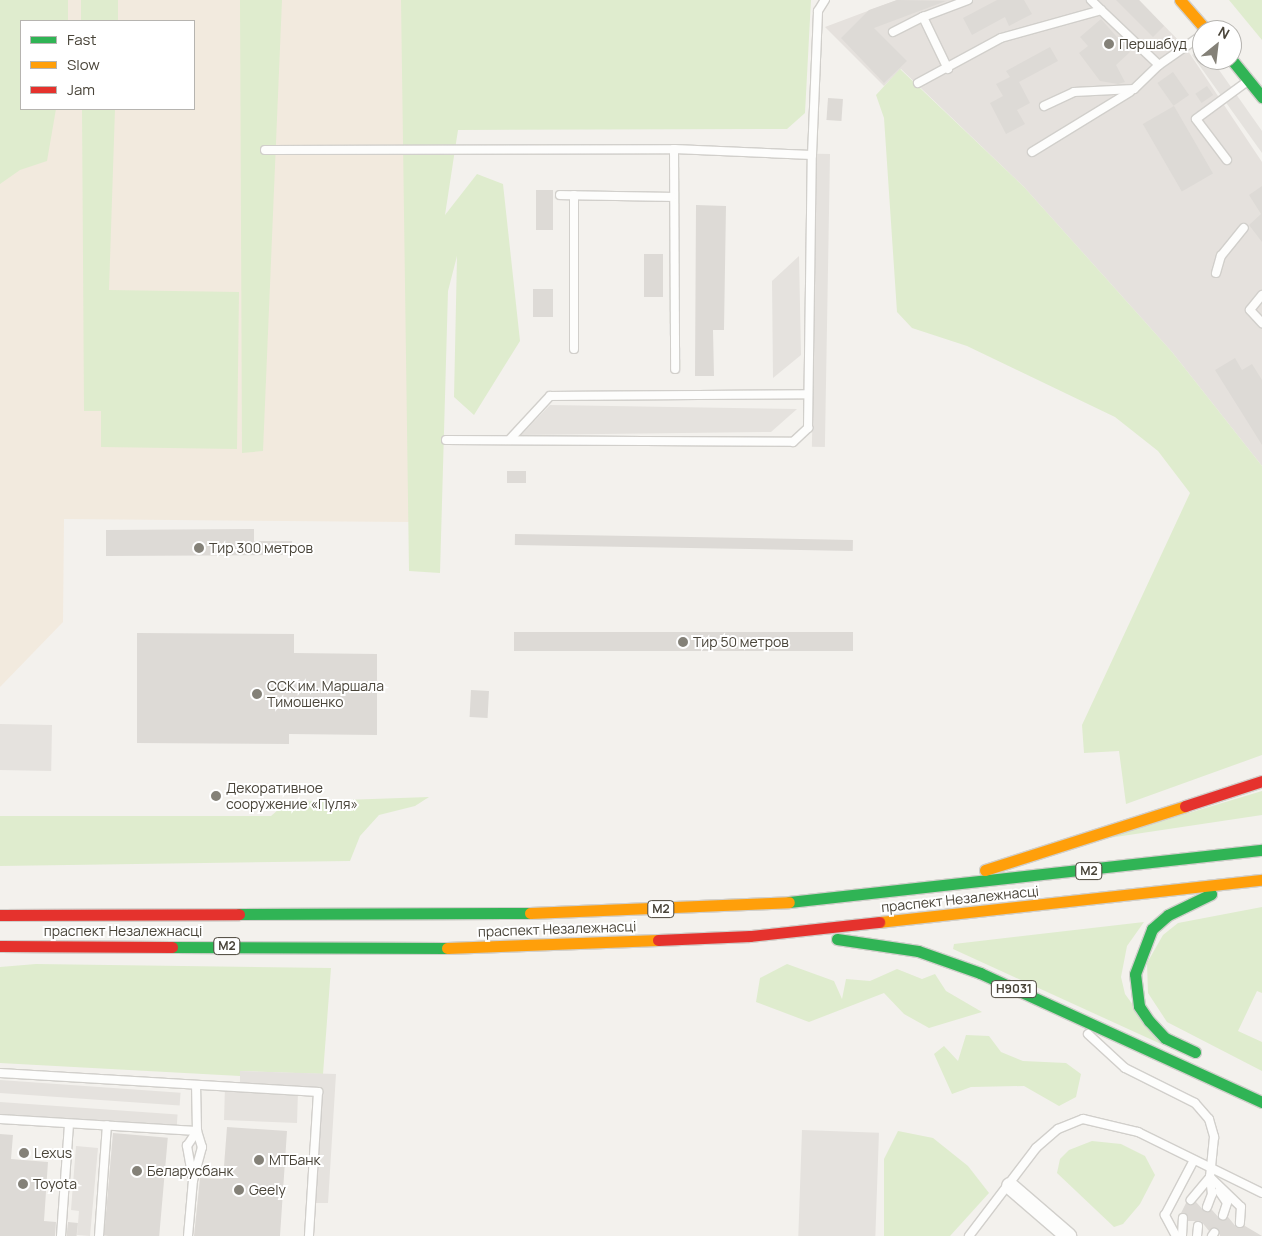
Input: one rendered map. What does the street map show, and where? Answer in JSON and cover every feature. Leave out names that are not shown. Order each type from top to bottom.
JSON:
[{"type":"main road","points":[[1180,0],[1197,20]]},
{"type":"main road","points":[[1240,70],[1262,97]]},
{"type":"main road","points":[[916,892],[1262,781]]},
{"type":"main road","name":"праспект Незалежнасці","points":[[0,915],[579,913],[916,892],[1262,850]]},
{"type":"main road","name":"праспект Незалежнасці","points":[[0,946],[444,948],[750,936],[1226,886],[1262,880]]},
{"type":"main road","points":[[1209,1058],[1165,1038],[1140,1006],[1137,961],[1152,929],[1161,921],[1226,886]]},
{"type":"main road","name":"Н9031","points":[[750,936],[862,940],[918,951],[1039,1000],[1262,1102]]},
{"type":"street","points":[[1010,1186],[1068,1236]]},
{"type":"lane","points":[[446,440],[511,438],[793,442],[808,428],[812,155],[818,11],[825,0]]},
{"type":"lane","points":[[893,32],[923,17],[968,0]]},
{"type":"lane","points":[[1091,0],[1159,65]]},
{"type":"lane","points":[[918,83],[948,69],[1001,38],[1101,10]]},
{"type":"lane","points":[[923,17],[948,69]]},
{"type":"lane","points":[[1032,152],[1134,89],[1159,65],[1192,43]]},
{"type":"lane","points":[[1227,160],[1196,119],[1249,80]]},
{"type":"lane","points":[[1044,106],[1074,92],[1134,89]]},
{"type":"lane","points":[[264,150],[674,149],[812,155]]},
{"type":"lane","points":[[674,149],[672,197],[675,369]]},
{"type":"lane","points":[[560,194],[672,197]]},
{"type":"lane","points":[[574,195],[574,349]]},
{"type":"lane","points":[[1216,273],[1221,256],[1244,228]]},
{"type":"lane","points":[[1262,295],[1250,310],[1262,323]]},
{"type":"lane","points":[[511,438],[550,396],[807,394]]},
{"type":"lane","points":[[1039,1000],[1125,1068],[1204,1110],[1214,1137],[1211,1173],[1212,1194],[1208,1207]]},
{"type":"lane","points":[[0,1073],[318,1092],[309,1236]]},
{"type":"lane","points":[[188,1236],[193,1180],[202,1147],[197,1131],[196,1085]]},
{"type":"lane","points":[[0,1118],[197,1131]]},
{"type":"lane","points":[[969,1236],[1010,1186],[1036,1148],[1058,1129],[1083,1119],[1138,1132],[1194,1160],[1211,1173],[1241,1207],[1240,1223]]},
{"type":"lane","points":[[61,1236],[69,1124]]},
{"type":"lane","points":[[100,1236],[107,1125]]},
{"type":"lane","points":[[193,1180],[187,1146],[197,1131]]},
{"type":"lane","points":[[1176,1236],[1165,1215],[1194,1160]]},
{"type":"lane","points":[[1211,1173],[1262,1193]]},
{"type":"lane","points":[[1191,1200],[1211,1173]]},
{"type":"lane","points":[[1211,1173],[1228,1203],[1223,1215]]},
{"type":"lane","points":[[1182,1236],[1183,1218]]},
{"type":"lane","points":[[1197,1236],[1198,1226]]},
{"type":"shaded area","points":[[0,0],[402,0],[410,522],[64,519],[63,622],[0,687]]},
{"type":"shaded area","points":[[897,0],[1139,0],[1186,48],[1192,57],[1192,70],[1201,70],[1262,162],[1262,466],[1172,352],[1024,187],[901,69],[884,86],[825,27]]},
{"type":"shaded area","points":[[1203,70],[1219,70],[1262,131],[1262,153]]},
{"type":"shaded area","points":[[817,154],[830,154],[825,447],[812,447]]},
{"type":"shaded area","points":[[799,256],[801,355],[773,378],[772,281]]},
{"type":"shaded area","points":[[550,405],[797,409],[771,432],[521,435]]},
{"type":"shaded area","points":[[0,724],[52,725],[51,771],[0,770]]},
{"type":"shaded area","points":[[240,1071],[336,1074],[328,1203],[316,1203],[321,1092],[298,1091],[297,1123],[224,1120],[225,1086],[240,1087]]},
{"type":"shaded area","points":[[0,1080],[181,1093],[180,1106],[0,1093]]},
{"type":"shaded area","points":[[0,1102],[178,1114],[177,1126],[0,1114]]},
{"type":"shaded area","points":[[802,1130],[879,1133],[875,1236],[798,1236]]},
{"type":"shaded area","points":[[76,1146],[98,1148],[90,1236],[77,1235],[79,1211],[71,1210]]},
{"type":"green space","points":[[0,0],[68,0],[68,20],[20,20],[20,110],[56,110],[47,161],[20,170],[0,184]]},
{"type":"green space","points":[[81,0],[118,0],[118,20],[81,20]]},
{"type":"green space","points":[[240,0],[282,0],[263,451],[242,453]]},
{"type":"green space","points":[[401,0],[811,0],[805,113],[787,129],[458,130],[445,215],[477,174],[503,184],[520,341],[474,415],[454,397],[457,256],[448,291],[440,573],[409,571]]},
{"type":"green space","points":[[1229,0],[1262,0],[1262,40]]},
{"type":"green space","points":[[900,69],[1024,187],[1172,352],[1262,466],[1262,755],[1126,804],[1119,751],[1084,753],[1082,725],[1190,493],[1158,451],[1115,417],[967,346],[912,328],[897,312],[884,118],[876,95]]},
{"type":"green space","points":[[82,110],[115,110],[109,290],[239,292],[237,449],[101,447],[101,411],[84,411]]},
{"type":"green space","points":[[1262,791],[1262,815],[1102,839]]},
{"type":"green space","points":[[429,797],[415,806],[379,815],[360,836],[350,861],[0,866],[0,816],[271,816],[287,802]]},
{"type":"green space","points":[[1262,907],[1262,993],[1257,991],[1238,1031],[1262,1042],[1262,1071],[1167,1022],[1148,993],[1147,963],[1163,935],[1178,923]]},
{"type":"green space","points":[[1144,922],[1127,946],[1121,977],[1125,994],[1161,1044],[953,949],[954,944]]},
{"type":"green space","points":[[36,964],[331,968],[323,1074],[241,1071],[240,1076],[0,1063],[0,967]]},
{"type":"green space","points":[[787,964],[834,981],[842,999],[846,979],[870,981],[897,969],[922,979],[935,974],[946,991],[982,1012],[929,1028],[904,1014],[884,993],[809,1022],[756,1002],[760,978]]},
{"type":"green space","points":[[966,1035],[989,1036],[1001,1052],[1023,1061],[1066,1063],[1081,1074],[1076,1097],[1059,1106],[1024,1086],[971,1087],[952,1094],[934,1054],[944,1046],[958,1061]]},
{"type":"green space","points":[[898,1131],[933,1138],[968,1166],[989,1193],[950,1236],[884,1236],[884,1159]]},
{"type":"green space","points":[[1092,1141],[1121,1144],[1145,1156],[1155,1175],[1140,1204],[1123,1224],[1114,1227],[1057,1173],[1060,1159],[1069,1150]]},
{"type":"building","points":[[897,0],[946,1],[874,28],[907,61],[884,83],[841,38],[869,10]]},
{"type":"building","points":[[997,0],[1024,0],[1032,14],[1009,26],[1005,17],[972,35],[963,18]]},
{"type":"building","points":[[1116,0],[1139,0],[1164,26],[1153,37]]},
{"type":"building","name":"Першабуд","points":[[1101,19],[1130,52],[1116,65],[1125,82],[1118,84],[1100,81],[1079,53],[1088,46],[1080,37]]},
{"type":"building","points":[[1050,47],[1058,61],[1019,82],[1030,103],[1017,110],[1025,124],[1006,134],[990,103],[1003,96],[996,84],[1010,77],[1006,71]]},
{"type":"building","points":[[1173,72],[1189,95],[1173,106],[1157,83]]},
{"type":"building","points":[[1207,86],[1213,95],[1202,103],[1195,94]]},
{"type":"building","points":[[828,98],[843,99],[841,121],[826,120]]},
{"type":"building","points":[[1174,106],[1213,174],[1182,192],[1143,124]]},
{"type":"building","points":[[1262,186],[1262,242],[1249,225],[1261,214],[1249,195]]},
{"type":"building","points":[[536,190],[553,190],[553,230],[536,230]]},
{"type":"building","points":[[696,205],[726,206],[724,330],[713,330],[714,376],[695,376]]},
{"type":"building","points":[[644,254],[663,254],[663,297],[644,297]]},
{"type":"building","points":[[533,289],[553,289],[553,317],[533,317]]},
{"type":"building","points":[[1235,358],[1242,370],[1252,364],[1262,380],[1262,445],[1215,370]]},
{"type":"building","points":[[507,471],[526,471],[526,483],[507,483]]},
{"type":"building","name":"Тир 300 метров","points":[[254,529],[254,541],[292,541],[292,555],[106,556],[106,530]]},
{"type":"building","points":[[515,534],[853,540],[853,551],[515,545]]},
{"type":"building","name":"Тир 50 метров","points":[[514,632],[853,632],[853,651],[514,651]]},
{"type":"building","name":"ССК им. Маршала Тимошенко","points":[[137,633],[294,634],[294,653],[377,654],[377,735],[289,734],[289,744],[137,743]]},
{"type":"building","points":[[471,690],[489,691],[488,718],[470,717]]},
{"type":"building","name":"Geely","points":[[227,1127],[287,1131],[280,1236],[194,1236],[200,1178],[223,1179]]},
{"type":"building","points":[[113,1133],[168,1138],[159,1236],[104,1236]]},
{"type":"building","name":"Toyota","points":[[0,1134],[13,1135],[11,1159],[48,1162],[44,1221],[56,1222],[55,1236],[0,1236]]},
{"type":"building","points":[[1196,1202],[1205,1212],[1212,1210],[1221,1220],[1228,1217],[1237,1228],[1245,1226],[1262,1236],[1220,1236],[1217,1228],[1209,1231],[1201,1221],[1188,1221],[1181,1213],[1186,1203]]},
{"type":"building","points":[[68,1222],[78,1223],[77,1236],[67,1236]]},
{"type":"traffic: fast","points":[[1240,70],[1262,97]]},
{"type":"traffic: fast","points":[[789,902],[1262,850]]},
{"type":"traffic: fast","points":[[1195,1052],[1165,1038],[1149,1021],[1139,1006],[1135,974],[1152,929],[1168,915],[1211,894]]},
{"type":"traffic: fast","points":[[239,914],[530,913]]},
{"type":"traffic: fast","points":[[837,939],[918,951],[980,973],[1262,1102]]},
{"type":"traffic: fast","points":[[172,947],[447,948]]},
{"type":"traffic: slow","points":[[1180,0],[1197,20]]},
{"type":"traffic: slow","points":[[985,870],[1185,806]]},
{"type":"traffic: slow","points":[[879,922],[1262,880]]},
{"type":"traffic: slow","points":[[530,913],[789,902]]},
{"type":"traffic: slow","points":[[447,948],[658,940]]},
{"type":"traffic: jam","points":[[1185,806],[1262,781]]},
{"type":"traffic: jam","points":[[0,915],[239,914]]},
{"type":"traffic: jam","points":[[658,940],[750,936],[879,922]]},
{"type":"traffic: jam","points":[[0,946],[172,947]]},
{"type":"place","name":"Першабуд","points":[[1109,44]]},
{"type":"place","name":"Тир 300 метров","points":[[199,548]]},
{"type":"place","name":"Тир 50 метров","points":[[683,642]]},
{"type":"place","name":"ССК им. Маршала Тимошенко","points":[[257,694]]},
{"type":"place","name":"Декоративное сооружение «Пуля»","points":[[216,796]]},
{"type":"place","name":"Lexus","points":[[24,1153]]},
{"type":"place","name":"МТБанк","points":[[259,1160]]},
{"type":"place","name":"Беларусбанк","points":[[137,1171]]},
{"type":"place","name":"Toyota","points":[[23,1184]]},
{"type":"place","name":"Geely","points":[[239,1190]]}]
